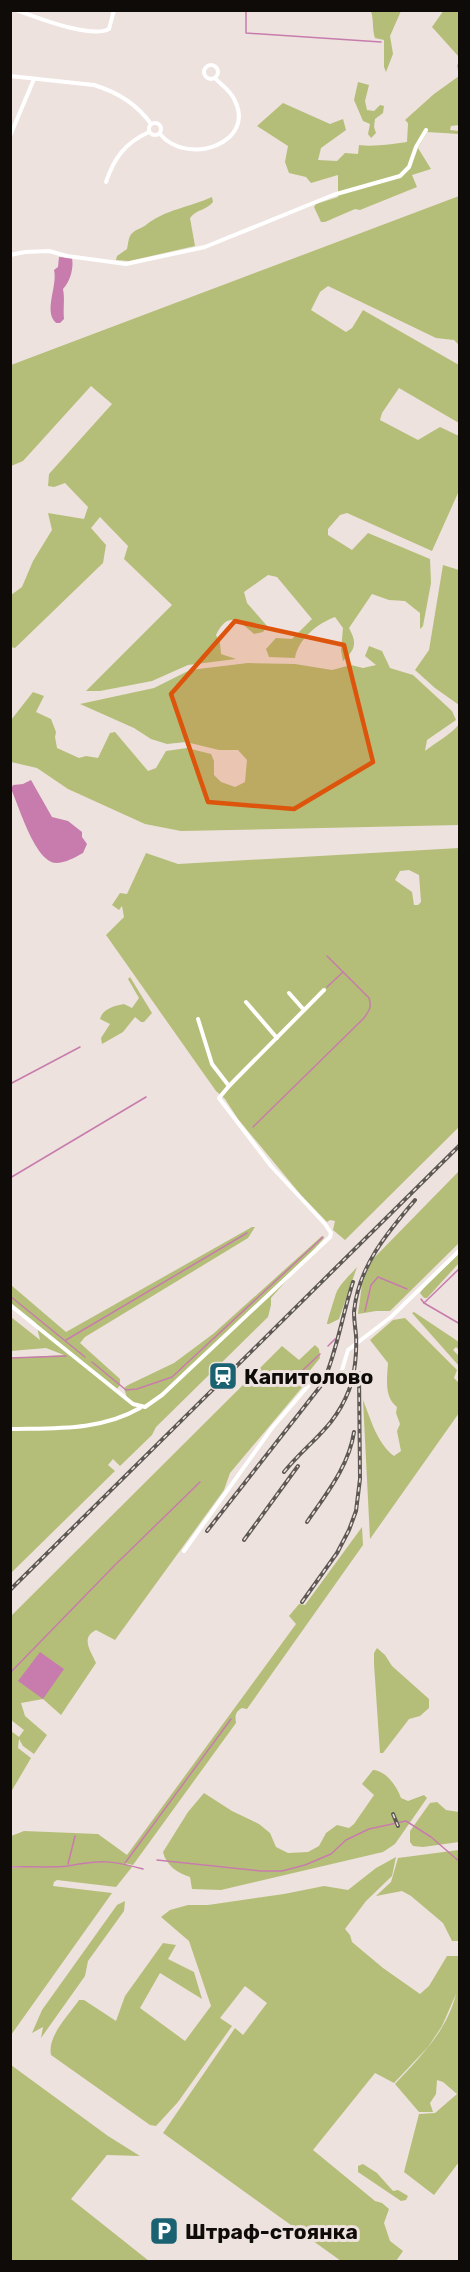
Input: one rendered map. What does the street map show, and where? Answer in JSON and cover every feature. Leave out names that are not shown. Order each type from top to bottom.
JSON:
[{"type":"street","points":[[16,10],[61,26],[99,32],[109,29],[114,10]]},
{"type":"street","points":[[10,76],[94,85],[107,89],[130,102],[151,124],[155,123],[161,127],[159,134]]},
{"type":"street","points":[[10,136],[34,78]]},
{"type":"street","points":[[159,134],[172,144],[194,150],[217,146],[230,136],[237,121],[237,106],[226,88],[215,78]]},
{"type":"street","points":[[106,182],[114,159],[131,142],[149,132],[151,124]]},
{"type":"street","points":[[10,255],[49,251],[67,256],[126,264],[205,247],[333,195],[400,176],[410,167],[416,147],[426,130]]},
{"type":"street","points":[[149,132],[154,136],[159,134]]},
{"type":"street","points":[[10,1429],[88,1426],[123,1418],[141,1407],[148,1406],[271,1294],[331,1235],[325,1224],[244,1132],[219,1098],[324,990]]},
{"type":"street","points":[[289,993],[304,1010]]},
{"type":"street","points":[[246,1002],[277,1038]]},
{"type":"street","points":[[198,1019],[213,1064],[229,1086]]},
{"type":"street","points":[[184,1551],[272,1428],[314,1379],[322,1376],[336,1378],[342,1370],[344,1356],[348,1350],[391,1317],[459,1250]]},
{"type":"street","points":[[10,1305],[132,1404],[141,1407]]},
{"type":"highlighted area","points":[[235,621],[344,645],[373,762],[294,809],[208,802],[171,694]]},
{"type":"green space","points":[[444,10],[459,11],[459,57],[432,27]]},
{"type":"green space","points":[[371,11],[401,11],[390,36],[393,54],[386,72],[384,40],[375,38]]},
{"type":"green space","points":[[459,76],[459,125],[451,126],[450,130],[459,131],[459,134],[427,132],[418,148],[431,169],[412,175],[417,187],[325,222],[321,222],[314,207],[316,204],[338,197],[338,175],[311,183],[306,177],[289,173],[285,162],[288,146],[257,126],[283,103],[330,124],[343,119],[346,130],[321,148],[318,160],[337,161],[345,153],[358,154],[359,145],[407,142],[408,123],[405,120],[434,94]]},
{"type":"green space","points":[[358,82],[369,85],[365,101],[367,110],[374,111],[380,105],[384,106],[383,113],[375,119],[376,133],[371,138],[368,134],[370,124],[363,121],[354,100]]},
{"type":"green space","points":[[459,196],[459,345],[454,340],[436,338],[328,286],[320,292],[311,310],[346,332],[352,328],[363,310],[459,365],[459,423],[399,388],[382,413],[380,420],[418,440],[440,427],[459,436],[458,493],[432,551],[347,513],[340,515],[328,529],[328,535],[352,550],[368,533],[430,559],[431,583],[423,626],[420,629],[420,613],[405,601],[389,600],[372,594],[349,628],[354,646],[343,661],[341,650],[343,628],[335,617],[322,623],[304,638],[295,658],[269,657],[266,649],[276,638],[292,639],[312,619],[277,577],[268,575],[244,592],[247,603],[267,626],[263,632],[254,634],[238,622],[229,620],[220,627],[216,635],[220,643],[221,654],[236,659],[188,665],[152,681],[100,691],[86,691],[172,605],[124,559],[128,546],[100,517],[91,528],[106,545],[103,563],[15,648],[11,647],[11,595],[22,587],[33,561],[52,530],[48,513],[84,519],[88,507],[65,483],[54,487],[48,486],[49,474],[112,404],[91,386],[23,461],[11,466],[11,365]]},
{"type":"green space","points":[[212,197],[211,205],[190,218],[195,246],[129,261],[116,260],[117,256],[127,249],[130,236],[136,230],[169,212]]},
{"type":"green space","points":[[443,565],[459,570],[459,705],[415,670],[429,650]]},
{"type":"green space","points":[[369,646],[382,651],[390,668],[413,675],[452,711],[456,720],[427,740],[425,751],[459,724],[459,825],[181,831],[145,824],[68,789],[37,768],[11,762],[11,720],[33,692],[44,696],[36,712],[51,719],[56,732],[57,748],[79,758],[86,756],[98,758],[110,733],[115,732],[148,771],[156,768],[166,751],[187,748],[211,754],[214,761],[214,775],[221,782],[235,787],[245,782],[247,760],[238,750],[219,750],[186,742],[167,744],[151,739],[134,728],[80,704],[154,688],[190,670],[248,663],[295,664],[332,670],[351,665],[363,668],[376,665],[365,656]]},
{"type":"green space","points":[[459,848],[459,1127],[345,1240],[333,1230],[335,1221],[327,1222],[301,1195],[238,1119],[225,1099],[216,1091],[106,935],[124,917],[122,906],[119,910],[112,905],[120,893],[127,894],[146,853],[178,864]],"holes":[[[409,870],[419,875],[421,902],[414,905],[412,892],[395,880],[400,871]]]},
{"type":"green space","points":[[130,977],[152,1013],[144,1022],[135,1017],[123,1032],[102,1044],[101,1038],[110,1024],[100,1019],[104,1012],[124,1004],[132,1008],[139,998],[128,979]]},
{"type":"green space","points":[[459,1171],[459,1243],[390,1311],[358,1314],[362,1284],[372,1260]]},
{"type":"green space","points":[[255,1227],[248,1238],[85,1337],[80,1343],[120,1379],[117,1389],[128,1401],[124,1388],[174,1363],[213,1334],[322,1236],[324,1238],[271,1298],[268,1317],[156,1427],[152,1435],[120,1466],[113,1459],[108,1465],[115,1471],[11,1573],[11,1358],[64,1355],[46,1348],[11,1351],[11,1317],[40,1340],[36,1323],[11,1303],[11,1285],[66,1332]]},
{"type":"green space","points":[[459,1252],[459,1263],[427,1298],[424,1298],[420,1293],[423,1289]]},
{"type":"green space","points":[[357,1267],[339,1319],[327,1324],[337,1291]]},
{"type":"green space","points":[[414,1312],[459,1342],[459,1350],[456,1347],[453,1350],[459,1356],[459,1366],[412,1313]]},
{"type":"green space","points":[[405,1318],[457,1370],[454,1378],[459,1383],[459,1413],[370,1539],[363,1400],[383,1445],[394,1456],[401,1451],[397,1431],[400,1424],[396,1413],[397,1407],[390,1398],[387,1387],[388,1363],[370,1340],[393,1320]]},
{"type":"green space","points":[[315,1345],[319,1349],[320,1358],[307,1374],[304,1385],[230,1473],[224,1490],[115,1640],[96,1630],[91,1633],[88,1645],[96,1663],[61,1715],[43,1699],[21,1703],[25,1716],[47,1735],[34,1754],[23,1746],[19,1739],[18,1748],[31,1758],[11,1792],[11,1731],[19,1737],[24,1730],[11,1720],[11,1616],[282,1346],[299,1360]]},
{"type":"green space","points":[[362,1527],[363,1545],[247,1709],[242,1708],[237,1713],[236,1723],[133,1865],[124,1863],[132,1867],[116,1887],[57,1880],[54,1882],[53,1886],[112,1893],[11,2035],[11,1868],[40,1866],[11,1866],[11,1836],[24,1831],[98,1834],[127,1855],[296,1624],[289,1616],[299,1604],[305,1605]]},
{"type":"green space","points":[[377,1648],[392,1666],[429,1699],[429,1708],[420,1716],[409,1719],[383,1753],[380,1753],[374,1664],[374,1653]]},
{"type":"green space","points":[[373,1770],[387,1776],[401,1798],[408,1801],[424,1795],[427,1798],[395,1844],[383,1852],[221,1890],[192,1889],[190,1877],[173,1868],[164,1857],[163,1852],[188,1812],[204,1793],[232,1811],[259,1824],[270,1833],[276,1847],[288,1853],[308,1852],[319,1846],[326,1833],[337,1825],[349,1828],[354,1824],[374,1795],[362,1784]]},
{"type":"green space","points":[[437,1802],[446,1810],[459,1812],[459,1842],[423,1847],[413,1846],[410,1842],[410,1831],[430,1803]]},
{"type":"green space","points":[[459,1850],[459,1941],[452,1941],[443,1923],[402,1891],[376,1896],[391,1882],[398,1858]]},
{"type":"green space","points":[[396,1857],[392,1876],[366,1901],[345,1929],[352,1942],[383,1968],[420,1994],[429,1986],[447,1956],[459,1956],[459,2162],[434,2195],[404,2172],[419,2114],[435,2113],[457,2094],[443,2082],[437,2080],[436,2094],[430,2103],[433,2112],[419,2112],[395,2084],[427,2048],[394,2083],[375,2073],[313,2150],[375,2201],[389,2209],[384,2223],[390,2241],[403,2251],[396,2261],[341,2261],[163,2133],[235,2028],[243,2035],[267,2003],[245,1986],[220,2018],[232,2026],[178,2102],[156,2126],[150,2125],[51,2055],[51,2048],[55,2033],[79,2000],[84,2000],[116,2021],[125,1996],[163,1943],[176,1945],[168,1959],[194,1972],[202,1999],[160,1973],[140,2008],[185,2041],[211,2006],[189,1941],[161,1917],[170,1910],[188,1905],[208,1905],[324,1886],[348,1890],[376,1868]],"holes":[[[456,1994],[446,2020],[439,2032],[429,2046],[442,2026]]]},
{"type":"green space","points":[[125,1901],[124,1911],[88,1961],[85,1976],[41,2038],[43,2027],[32,2033],[42,2010],[117,1905]]},
{"type":"green space","points":[[11,2065],[108,2136],[140,2156],[107,2155],[71,2199],[149,2261],[11,2261]]},
{"type":"green space","points":[[363,2164],[377,2173],[393,2191],[398,2190],[408,2196],[406,2200],[401,2201],[358,2172],[358,2166]]},
{"type":"shaded area","points":[[59,257],[72,258],[72,266],[69,279],[63,289],[64,319],[56,323],[52,318],[51,305],[54,270],[58,267]]},
{"type":"shaded area","points":[[31,780],[52,817],[68,821],[82,832],[82,837],[87,844],[83,853],[67,861],[56,863],[48,860],[41,853],[29,832],[11,789],[13,785]]},
{"type":"shaded area","points":[[40,1652],[64,1669],[43,1699],[18,1681]]},
{"type":"waterway","points":[[246,10],[246,33],[381,42]]},
{"type":"waterway","points":[[253,1127],[369,1011],[369,998],[327,956]]},
{"type":"waterway","points":[[327,987],[343,972]]},
{"type":"waterway","points":[[10,1084],[80,1047]]},
{"type":"waterway","points":[[10,1178],[146,1097]]},
{"type":"waterway","points":[[66,1340],[247,1233]]},
{"type":"waterway","points":[[92,1362],[126,1390],[137,1389],[172,1377],[323,1237]]},
{"type":"waterway","points":[[421,1299],[424,1303],[460,1268]]},
{"type":"waterway","points":[[365,1311],[371,1285],[378,1277],[407,1289]]},
{"type":"waterway","points":[[10,1296],[85,1357]]},
{"type":"waterway","points":[[424,1303],[460,1324]]},
{"type":"waterway","points":[[328,1346],[335,1339]]},
{"type":"waterway","points":[[288,1384],[320,1354]]},
{"type":"waterway","points":[[10,1358],[66,1356]]},
{"type":"waterway","points":[[10,1673],[200,1482]]},
{"type":"waterway","points":[[125,1863],[231,1719]]},
{"type":"waterway","points":[[157,1860],[261,1871],[282,1871],[305,1865],[331,1854],[346,1840],[369,1829],[406,1821],[431,1837],[460,1862]]},
{"type":"waterway","points":[[68,1864],[75,1836]]},
{"type":"waterway","points":[[10,1867],[61,1867],[106,1862],[143,1869]]},
{"type":"railway","points":[[10,1590],[460,1145]]},
{"type":"railway","points":[[284,1472],[328,1425],[343,1403],[354,1370],[356,1356],[354,1312],[361,1280],[384,1238],[415,1200]]},
{"type":"railway","points":[[207,1531],[323,1383],[353,1282]]},
{"type":"railway","points":[[302,1602],[337,1553],[356,1511],[360,1479],[359,1373]]},
{"type":"railway","points":[[307,1522],[342,1468],[354,1432]]},
{"type":"railway","points":[[244,1540],[298,1466]]},
{"type":"railway","points":[[393,1814],[398,1826]]},
{"type":"place","name":"Капитолово","points":[[223,1376]]},
{"type":"place","name":"Штраф-стоянка","points":[[164,2231]]}]
